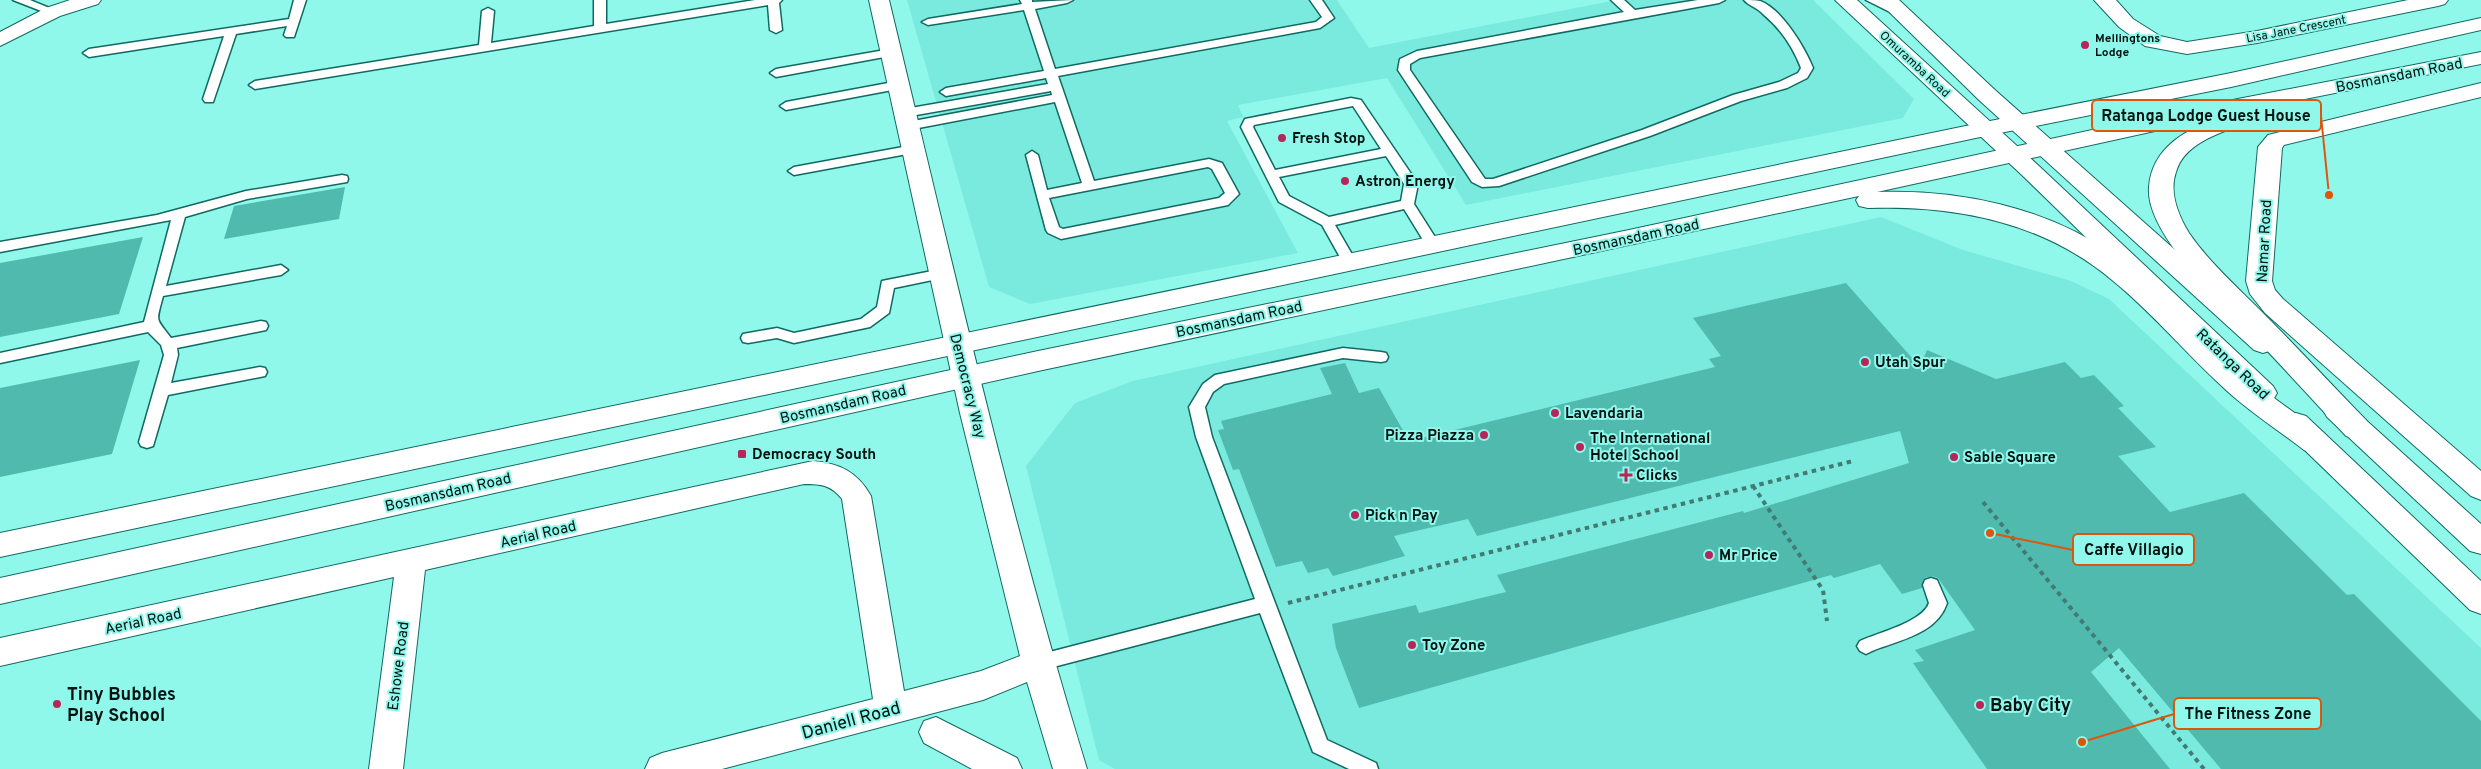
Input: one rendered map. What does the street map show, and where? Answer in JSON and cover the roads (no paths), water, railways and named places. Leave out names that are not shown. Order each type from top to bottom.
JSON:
[{"type":"main road","points":[[0,40],[54,12],[91,0]]},
{"type":"main road","name":"Democracy Way","points":[[879,0],[966,377],[1038,663],[1070,769]]},
{"type":"main road","name":"Lisa Jane Crescent","points":[[2104,0],[2126,22],[2153,41],[2187,48],[2215,45],[2438,0]]},
{"type":"main road","name":"Omuramba Road","points":[[1857,4],[1985,129]]},
{"type":"main road","name":"Omuramba Road","points":[[1894,7],[2018,122]]},
{"type":"main road","name":"Bosmansdam Road","points":[[0,545],[2018,122],[2231,80],[2481,24]]},
{"type":"main road","name":"Bosmansdam Road","points":[[0,592],[966,377],[1756,210],[2212,111],[2481,58]]},
{"type":"main road","name":"Namar Road","points":[[2481,90],[2276,140],[2270,147],[2259,281],[2262,294],[2274,306],[2481,488]]},
{"type":"main road","points":[[2303,94],[2209,129],[2188,139],[2176,151],[2164,172],[2161,188],[2170,218],[2181,238],[2204,268],[2356,428]]},
{"type":"main road","points":[[2018,122],[2481,542]]},
{"type":"main road","name":"Ratanga Road","points":[[1985,129],[2481,601]]},
{"type":"main road","points":[[1756,210],[1904,198],[1942,201],[1985,210],[2020,219],[2049,231],[2088,250],[2106,262],[2247,394],[2314,442]]},
{"type":"main road","name":"Aerial Road","points":[[0,652],[804,473],[822,472],[836,475],[849,484],[856,496],[891,710]]},
{"type":"main road","name":"Eshowe Road","points":[[386,769],[411,562]]},
{"type":"main road","name":"Daniell Road","points":[[662,769],[983,685],[1038,663]]},
{"type":"main road","points":[[936,732],[1005,769]]},
{"type":"lane","points":[[19,0],[54,12]]},
{"type":"lane","points":[[290,35],[300,0]]},
{"type":"lane","points":[[600,0],[600,29]]},
{"type":"lane","points":[[695,0],[697,13]]},
{"type":"lane","points":[[255,85],[774,0],[776,30]]},
{"type":"lane","points":[[928,22],[1027,3],[1067,0]]},
{"type":"lane","points":[[946,92],[1320,25],[1328,18],[1316,0]]},
{"type":"lane","points":[[1617,0],[1633,14]]},
{"type":"lane","points":[[1719,0],[1633,14],[1417,55],[1404,62],[1404,70],[1477,179],[1482,183],[1494,183],[1646,133],[1737,98],[1783,85],[1803,75],[1806,68],[1804,58],[1790,36],[1765,9],[1750,0]]},
{"type":"lane","points":[[1027,3],[1089,185]]},
{"type":"lane","points":[[1857,4],[1894,7]]},
{"type":"lane","points":[[485,48],[488,11]]},
{"type":"lane","points":[[89,53],[293,22]]},
{"type":"lane","points":[[209,99],[231,32]]},
{"type":"lane","points":[[776,73],[892,53]]},
{"type":"lane","points":[[786,106],[899,85]]},
{"type":"lane","points":[[794,171],[909,129],[1058,92]]},
{"type":"lane","points":[[1350,263],[1327,222],[1288,203],[1270,175],[1247,127],[1252,121],[1354,102],[1358,103],[1411,184],[1407,204],[1433,245]]},
{"type":"lane","points":[[1270,175],[1389,151]]},
{"type":"lane","points":[[1032,155],[1042,195],[1053,230],[1061,234],[1223,202],[1232,194],[1217,166],[1210,163],[1042,195]]},
{"type":"lane","points":[[0,247],[179,214],[246,195],[342,179]]},
{"type":"lane","points":[[1327,222],[1407,204]]},
{"type":"lane","points":[[147,442],[170,365],[170,344],[151,326],[150,319],[179,214]]},
{"type":"lane","points":[[158,292],[281,270]]},
{"type":"lane","points":[[748,338],[777,334],[794,338],[865,323],[884,309],[888,284],[942,274]]},
{"type":"lane","points":[[0,358],[151,326]]},
{"type":"lane","points":[[170,344],[261,326]]},
{"type":"lane","points":[[1369,769],[1320,746],[1264,604],[1204,438],[1197,407],[1208,388],[1220,379],[1343,353],[1381,357]]},
{"type":"lane","points":[[162,390],[260,372]]},
{"type":"lane","points":[[1866,646],[1920,625],[1930,617],[1936,611],[1938,602],[1931,585]]},
{"type":"lane","points":[[1038,663],[1264,604]]},
{"type":"place","name":"Mellingtons Lodge","points":[[2085,45]]},
{"type":"place","name":"Fresh Stop","points":[[1282,138]]},
{"type":"place","name":"Astron Energy","points":[[1345,181]]},
{"type":"place","name":"Ratanga Lodge Guest House","points":[[2329,195]]},
{"type":"place","name":"Utah Spur","points":[[1865,362]]},
{"type":"place","name":"Lavendaria","points":[[1555,413]]},
{"type":"place","name":"Pizza Piazza","points":[[1484,435]]},
{"type":"place","name":"The International Hotel School","points":[[1580,447]]},
{"type":"place","name":"Democracy South","points":[[742,454]]},
{"type":"place","name":"Sable Square","points":[[1954,457]]},
{"type":"place","name":"Clicks","points":[[1626,475]]},
{"type":"place","name":"Pick n Pay","points":[[1355,515]]},
{"type":"place","name":"Caffe Villagio","points":[[1990,533]]},
{"type":"place","name":"Mr Price","points":[[1709,555]]},
{"type":"place","name":"Toy Zone","points":[[1412,645]]},
{"type":"place","name":"Tiny Bubbles Play School","points":[[57,704]]},
{"type":"place","name":"Baby City","points":[[1980,705]]},
{"type":"place","name":"The Fitness Zone","points":[[2082,742]]}]
